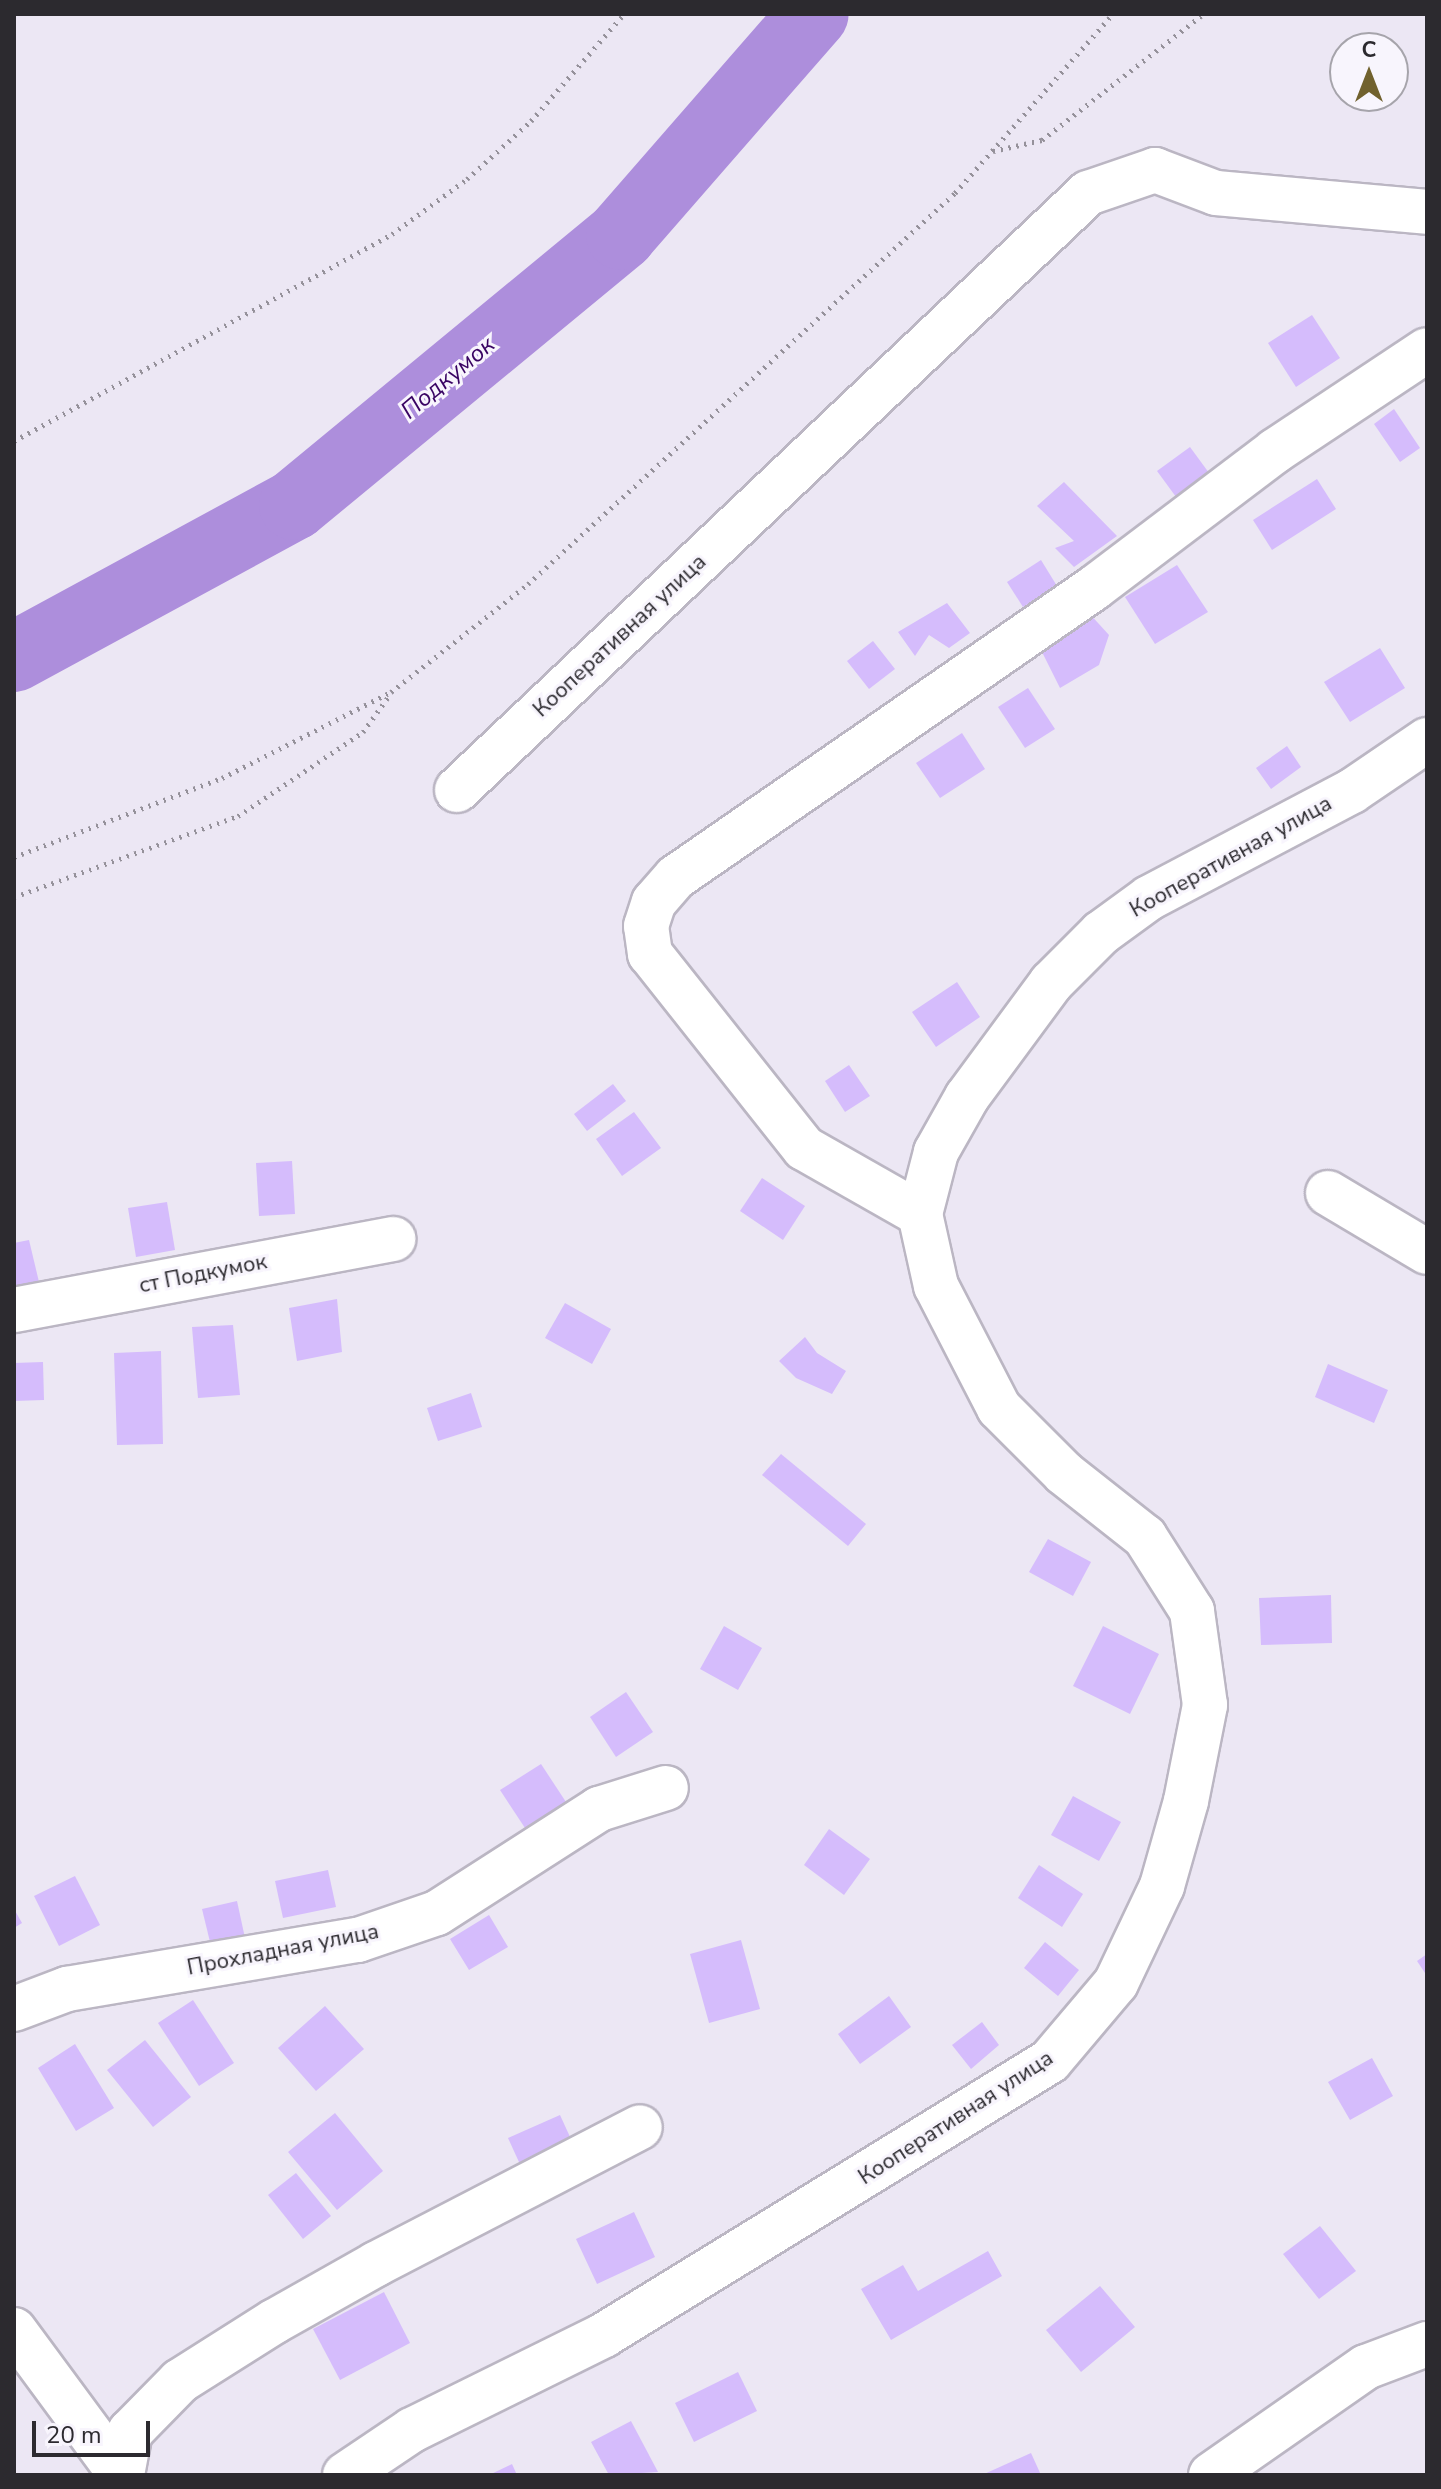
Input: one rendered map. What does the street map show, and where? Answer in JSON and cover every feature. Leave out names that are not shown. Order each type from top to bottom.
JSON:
[{"type":"street","name":"Кооперативная улица","points":[[457,790],[1088,193],[1155,170],[1216,193],[1427,212]]},
{"type":"street","points":[[920,1214],[804,1148],[650,954],[646,926],[654,902],[676,877],[1094,588],[1275,451],[1427,350]]},
{"type":"street","name":"Кооперативная улица","points":[[345,2475],[412,2430],[604,2335],[1050,2061],[1116,1983],[1162,1886],[1186,1801],[1205,1705],[1192,1611],[1145,1537],[1064,1473],[999,1408],[936,1286],[920,1214],[936,1152],[967,1097],[1051,983],[1101,933],[1149,898],[1352,791],[1427,740]]},
{"type":"street","points":[[1328,1193],[1427,1252]]},
{"type":"street","name":"ст Подкумок","points":[[14,1310],[393,1239]]},
{"type":"street","name":"Прохладная улица","points":[[14,2009],[67,1989],[358,1940],[437,1913],[599,1809],[666,1788]]},
{"type":"street","points":[[122,2475],[130,2432],[180,2381],[275,2321],[376,2264],[640,2127]]},
{"type":"street","points":[[14,2330],[122,2475]]},
{"type":"street","points":[[1211,2475],[1366,2367],[1427,2344]]},
{"type":"path","points":[[14,441],[392,234],[467,179],[531,121],[624,14]]},
{"type":"path","points":[[14,857],[222,778],[391,692],[528,584],[955,193],[1113,14]]},
{"type":"path","points":[[992,152],[1042,140],[1203,14]]},
{"type":"path","points":[[14,897],[238,816],[363,732],[391,692]]},
{"type":"building","points":[[1312,315],[1340,358],[1296,387],[1268,343]]},
{"type":"building","points":[[1394,409],[1420,448],[1400,462],[1374,424]]},
{"type":"building","points":[[1190,447],[1212,477],[1179,501],[1157,471]]},
{"type":"building","points":[[1317,479],[1336,509],[1272,550],[1253,520]]},
{"type":"building","points":[[1064,482],[1117,536],[1074,567],[1055,548],[1074,541],[1037,506]]},
{"type":"building","points":[[1041,560],[1057,586],[1023,607],[1007,582]]},
{"type":"building","points":[[1177,565],[1208,612],[1155,644],[1125,597]]},
{"type":"building","points":[[947,603],[970,633],[949,648],[929,635],[915,656],[898,632]]},
{"type":"building","points":[[1088,612],[1109,635],[1099,665],[1060,688],[1041,650]]},
{"type":"building","points":[[873,641],[895,669],[869,689],[847,661]]},
{"type":"building","points":[[1380,648],[1405,688],[1350,722],[1324,682]]},
{"type":"building","points":[[1028,688],[1055,729],[1025,748],[998,707]]},
{"type":"building","points":[[962,733],[985,769],[940,798],[916,763]]},
{"type":"building","points":[[1287,746],[1301,767],[1271,789],[1256,768]]},
{"type":"building","points":[[957,982],[980,1017],[936,1047],[912,1012]]},
{"type":"building","points":[[849,1065],[870,1096],[845,1112],[825,1081]]},
{"type":"building","points":[[613,1084],[626,1101],[587,1131],[574,1114]]},
{"type":"building","points":[[634,1112],[661,1148],[622,1176],[596,1139]]},
{"type":"building","points":[[292,1161],[295,1214],[259,1216],[256,1163]]},
{"type":"building","points":[[762,1178],[805,1206],[783,1240],[740,1211]]},
{"type":"building","points":[[167,1202],[175,1250],[136,1257],[128,1208]]},
{"type":"building","points":[[29,1240],[39,1282],[14,1287],[14,1243]]},
{"type":"building","points":[[337,1299],[342,1352],[297,1361],[289,1308]]},
{"type":"building","points":[[565,1303],[611,1329],[592,1364],[545,1338]]},
{"type":"building","points":[[233,1325],[240,1395],[198,1398],[192,1327]]},
{"type":"building","points":[[805,1337],[817,1353],[846,1371],[832,1394],[796,1378],[779,1361]]},
{"type":"building","points":[[161,1351],[163,1444],[117,1445],[114,1353]]},
{"type":"building","points":[[43,1362],[44,1400],[14,1401],[14,1363]]},
{"type":"building","points":[[1328,1364],[1388,1390],[1374,1423],[1315,1397]]},
{"type":"building","points":[[471,1393],[482,1427],[438,1441],[427,1408]]},
{"type":"building","points":[[781,1454],[866,1524],[848,1546],[762,1475]]},
{"type":"building","points":[[1048,1539],[1091,1562],[1073,1596],[1029,1572]]},
{"type":"building","points":[[1331,1595],[1332,1643],[1261,1645],[1259,1598]]},
{"type":"building","points":[[724,1626],[762,1648],[738,1690],[700,1669]]},
{"type":"building","points":[[1103,1626],[1159,1654],[1130,1714],[1073,1686]]},
{"type":"building","points":[[626,1692],[653,1732],[616,1757],[590,1717]]},
{"type":"building","points":[[541,1764],[566,1802],[525,1828],[500,1790]]},
{"type":"building","points":[[1073,1796],[1121,1822],[1099,1861],[1051,1835]]},
{"type":"building","points":[[829,1829],[870,1859],[844,1895],[804,1865]]},
{"type":"building","points":[[1039,1865],[1083,1894],[1062,1927],[1018,1898]]},
{"type":"building","points":[[328,1870],[336,1907],[283,1918],[275,1881]]},
{"type":"building","points":[[75,1876],[100,1925],[59,1946],[34,1896]]},
{"type":"building","points":[[237,1901],[245,1938],[211,1946],[202,1909]]},
{"type":"building","points":[[14,1909],[22,1923],[14,1928]]},
{"type":"building","points":[[489,1915],[508,1947],[469,1970],[450,1939]]},
{"type":"building","points":[[741,1940],[760,2009],[709,2023],[690,1954]]},
{"type":"building","points":[[1045,1942],[1079,1970],[1058,1996],[1024,1968]]},
{"type":"building","points":[[1427,1954],[1427,1976],[1417,1961]]},
{"type":"building","points":[[889,1996],[911,2027],[860,2064],[838,2034]]},
{"type":"building","points":[[193,2000],[234,2063],[199,2086],[158,2023]]},
{"type":"building","points":[[325,2006],[364,2049],[316,2091],[278,2048]]},
{"type":"building","points":[[982,2022],[999,2045],[971,2069],[952,2045]]},
{"type":"building","points":[[145,2040],[191,2097],[153,2127],[107,2070]]},
{"type":"building","points":[[75,2044],[114,2108],[76,2131],[38,2068]]},
{"type":"building","points":[[1372,2058],[1393,2096],[1350,2120],[1328,2082]]},
{"type":"building","points":[[335,2113],[383,2171],[337,2210],[288,2152]]},
{"type":"building","points":[[560,2115],[576,2150],[524,2173],[508,2138]]},
{"type":"building","points":[[296,2173],[331,2216],[303,2239],[268,2195]]},
{"type":"building","points":[[634,2212],[655,2257],[597,2284],[576,2239]]},
{"type":"building","points":[[1320,2226],[1356,2271],[1319,2299],[1283,2254]]},
{"type":"building","points":[[988,2251],[1002,2276],[891,2340],[861,2289],[903,2265],[918,2291]]},
{"type":"building","points":[[1100,2286],[1135,2327],[1081,2372],[1046,2330]]},
{"type":"building","points":[[384,2292],[410,2343],[340,2380],[313,2329]]},
{"type":"building","points":[[738,2372],[757,2411],[694,2442],[675,2403]]},
{"type":"building","points":[[631,2421],[658,2472],[609,2475],[591,2442]]},
{"type":"building","points":[[1031,2453],[1041,2475],[982,2475]]},
{"type":"building","points":[[512,2464],[517,2475],[489,2475]]},
{"type":"waterway","name":"Подкумок","points":[[14,657],[294,505],[621,235],[814,14]]}]
